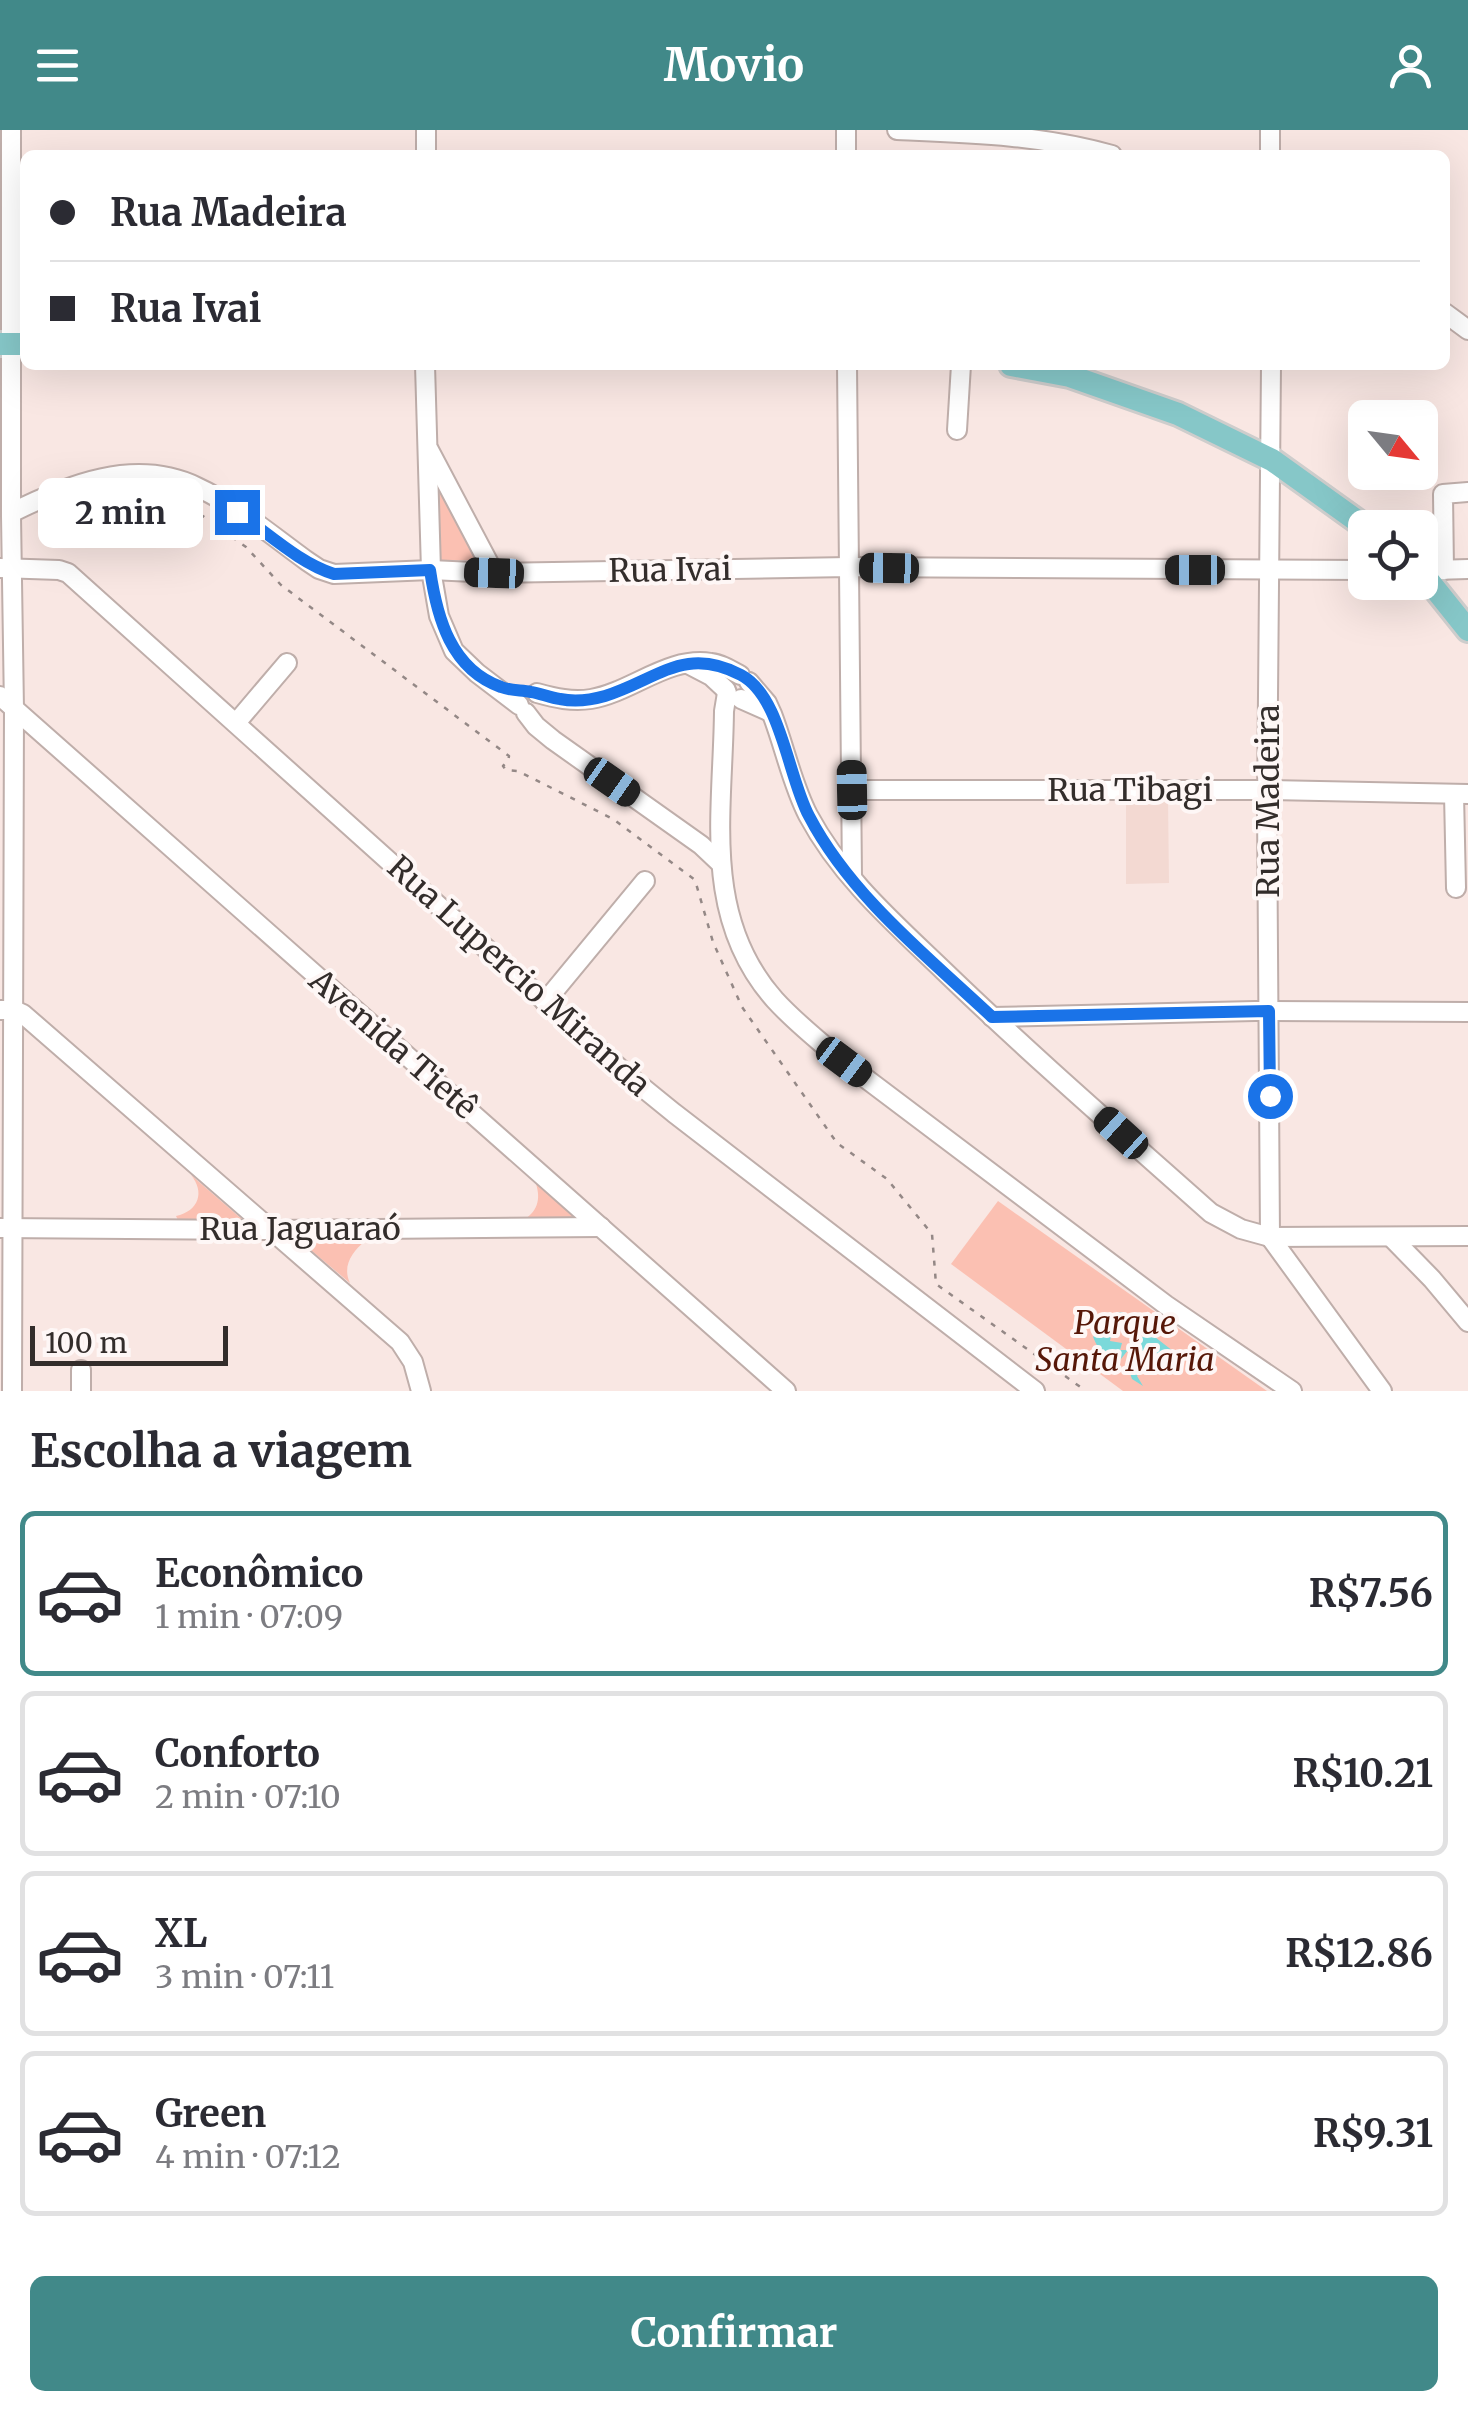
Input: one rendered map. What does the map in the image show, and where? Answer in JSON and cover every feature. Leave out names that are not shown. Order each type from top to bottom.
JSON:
[{"type":"main road","points":[[1038,370],[1070,376],[1178,414],[1272,460],[1348,514]]},
{"type":"main road","points":[[1438,592],[1468,630]]},
{"type":"street","points":[[11,130],[12,344],[6,431],[11,513],[6,567],[6,1367],[12,1391]]},
{"type":"street","points":[[896,130],[993,135],[1095,150]]},
{"type":"street","points":[[425,370],[430,570],[439,616],[454,650],[477,673],[531,704],[553,740],[720,862]]},
{"type":"street","points":[[847,370],[852,878]]},
{"type":"street","points":[[958,430],[961,370]]},
{"type":"street","name":"Rua Madeira","points":[[1270,1237],[1267,790],[1272,370]]},
{"type":"street","points":[[426,443],[494,573]]},
{"type":"street","name":"Rua Ivai","points":[[11,513],[56,491],[94,480],[136,474],[158,476],[194,485],[319,569],[334,574],[849,567],[1348,570]]},
{"type":"street","points":[[1444,570],[1443,494],[1468,492]]},
{"type":"street","name":"Rua Lupercio Miranda","points":[[6,567],[68,574],[674,1113],[1035,1391]]},
{"type":"street","points":[[1438,570],[1468,569]]},
{"type":"street","points":[[531,704],[605,696],[663,671],[710,662],[737,690],[767,703],[808,815],[852,878],[902,932],[992,1017],[1210,1212],[1242,1230],[1270,1237],[1468,1236]]},
{"type":"street","points":[[236,724],[287,663]]},
{"type":"street","points":[[737,690],[724,718],[720,862],[728,910],[746,957],[772,997],[860,1074],[1166,1305],[1292,1391]]},
{"type":"street","name":"Avenida Tietê","points":[[7,702],[786,1391]]},
{"type":"street","name":"Rua Tibagi","points":[[852,790],[1461,794]]},
{"type":"street","points":[[1456,888],[1461,794]]},
{"type":"street","points":[[545,1002],[646,881]]},
{"type":"street","points":[[7,1010],[23,1014],[400,1342],[413,1362],[421,1391]]},
{"type":"street","points":[[992,1017],[1269,1011],[1468,1012]]},
{"type":"street","name":"Rua Jaguaraó","points":[[6,1228],[600,1227]]},
{"type":"street","points":[[1270,1237],[1382,1391]]},
{"type":"street","points":[[1391,1237],[1468,1322]]},
{"type":"street","points":[[81,1370],[82,1391]]},
{"type":"path","points":[[158,476],[166,489],[246,547],[281,585],[509,756],[503,766],[506,770],[518,771],[613,818],[695,880],[713,942],[742,1007],[837,1142],[886,1179],[932,1234],[936,1284],[1086,1391]]},
{"type":"shaded area","points":[[1168,798],[1169,883],[1126,884],[1126,799]]},
{"type":"green space","points":[[430,459],[478,560],[431,561]]},
{"type":"green space","points":[[191,1175],[244,1221],[179,1222],[176,1216],[190,1210],[197,1200],[198,1188]]},
{"type":"green space","points":[[535,1181],[576,1217],[524,1220],[537,1203]]},
{"type":"green space","name":"Parque Santa Maria","points":[[998,1201],[1267,1391],[1123,1391],[951,1264]]},
{"type":"green space","points":[[300,1241],[365,1241],[350,1260],[350,1283]]},
{"type":"water","points":[[1123,1312],[1143,1327],[1140,1333],[1129,1322],[1111,1336],[1110,1341],[1122,1343],[1120,1350],[1128,1350],[1117,1364],[1105,1357],[1093,1337],[1109,1314]]},
{"type":"water","points":[[1151,1334],[1173,1351],[1167,1360],[1158,1353],[1148,1360],[1137,1376],[1143,1386],[1132,1379],[1126,1362],[1143,1336]]},
{"type":"route","points":[[237,512],[306,561],[334,574],[430,570],[439,616],[454,650],[477,673],[498,686],[561,700],[580,700],[605,696],[687,664],[710,662],[744,676],[767,703],[799,795],[819,834],[870,901],[992,1017],[1269,1011],[1270,1096]]}]
